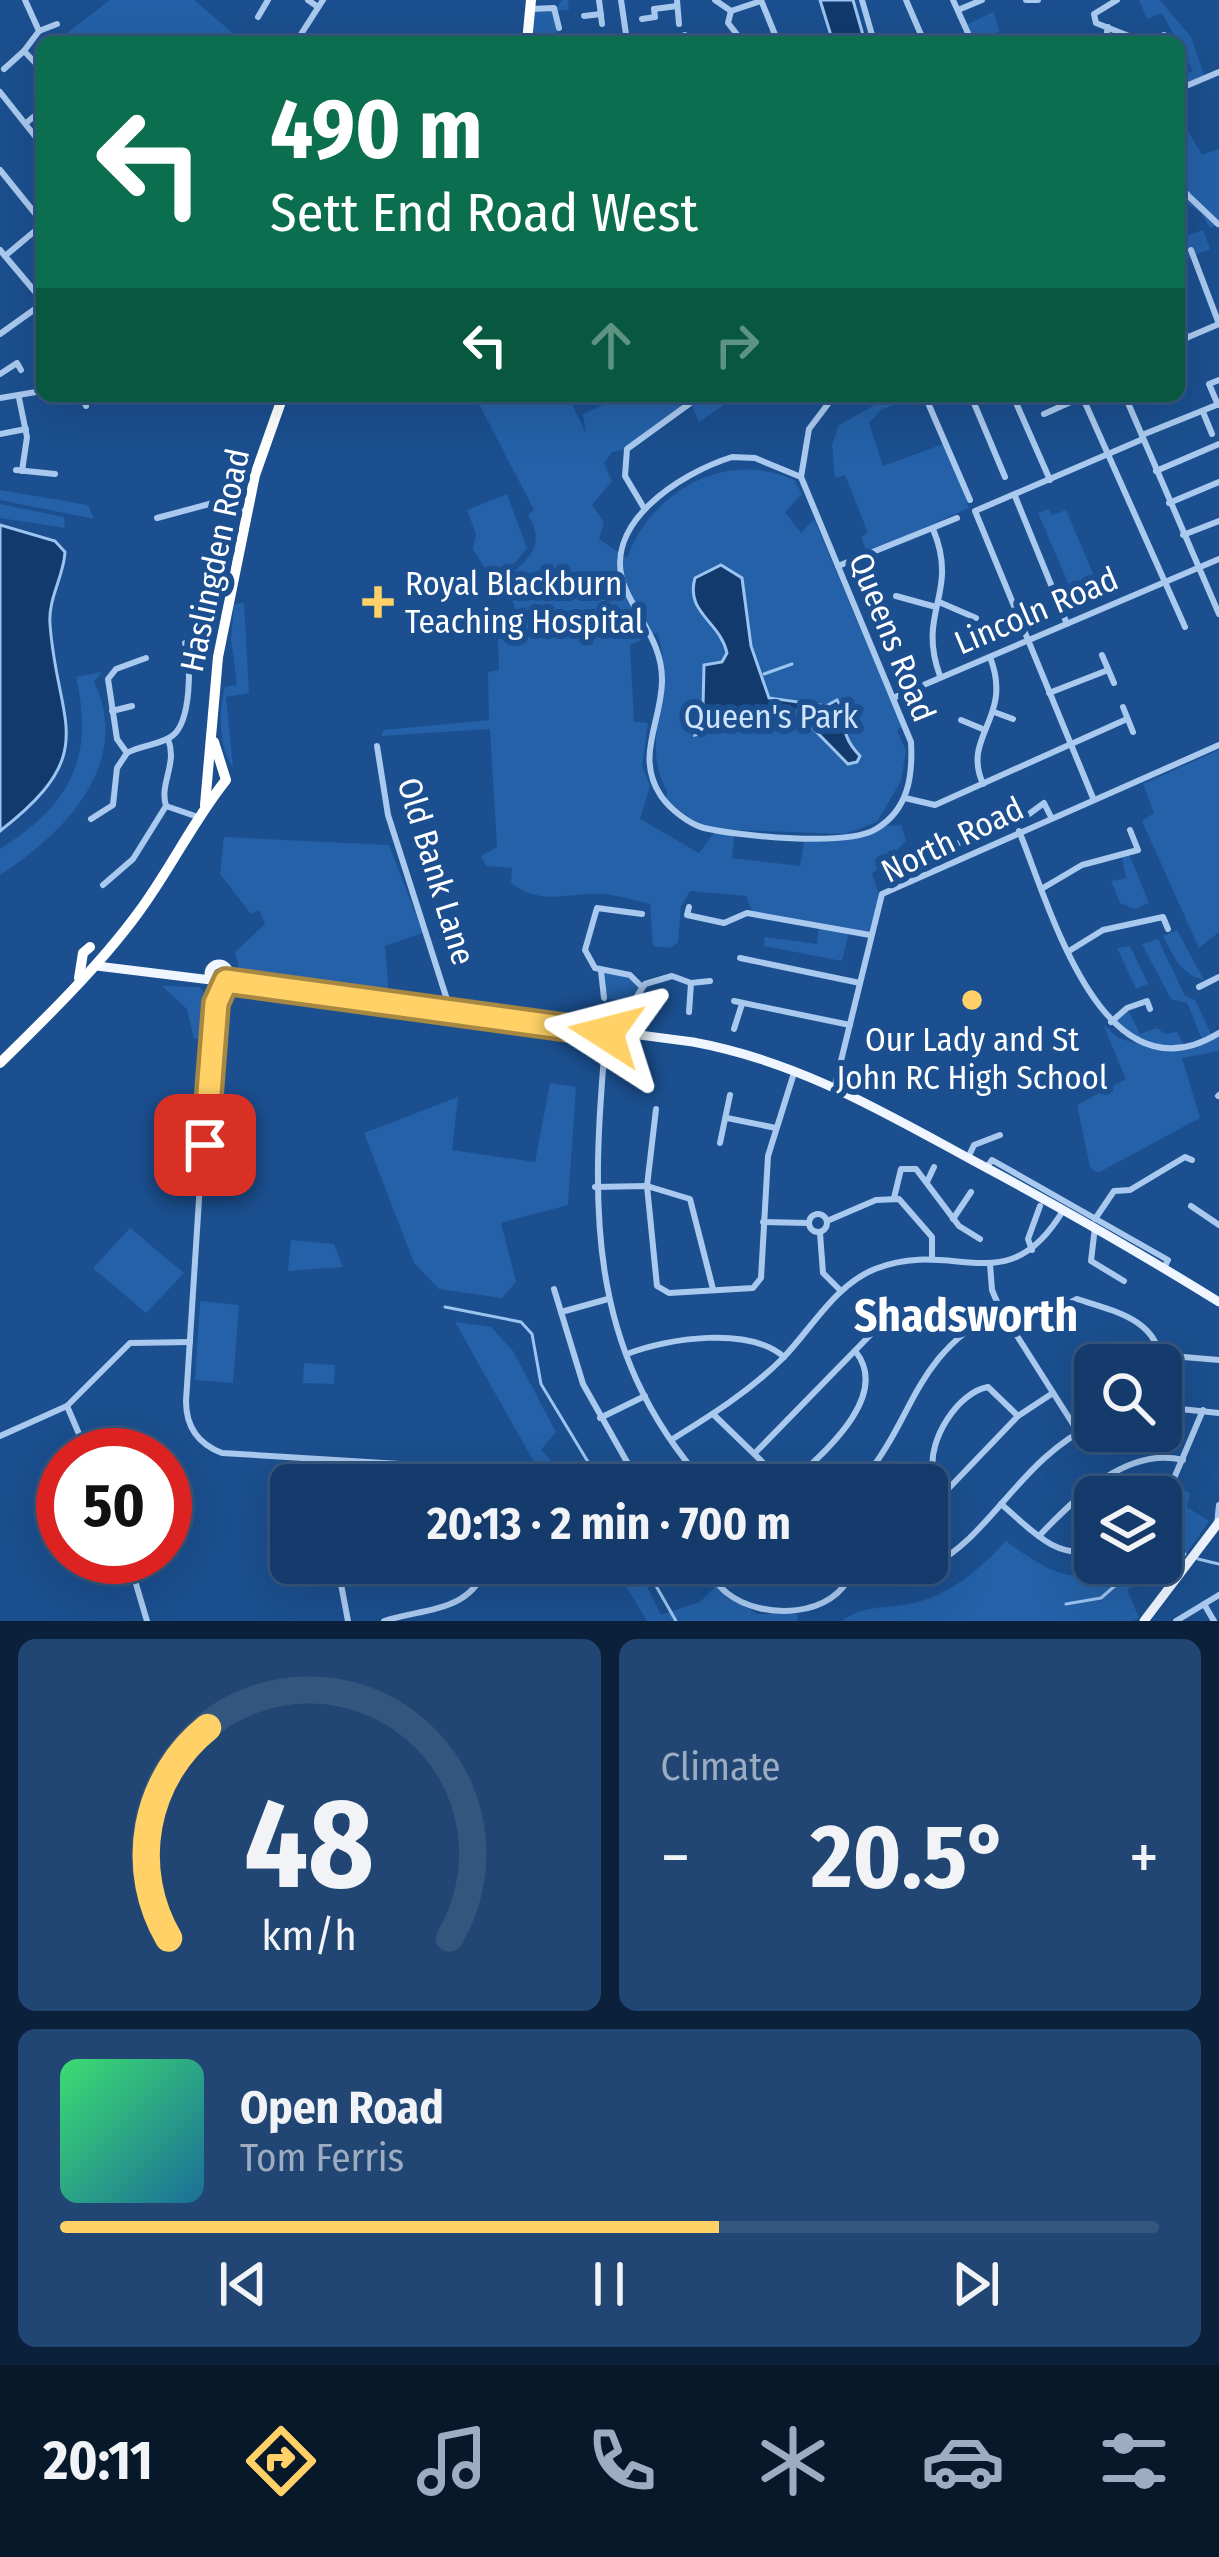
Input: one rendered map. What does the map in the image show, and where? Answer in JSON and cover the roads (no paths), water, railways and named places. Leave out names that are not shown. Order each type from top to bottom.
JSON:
[{"type":"highway","points":[[528,36],[531,4]]},
{"type":"highway","name":"Haslingden Road","points":[[205,805],[218,657],[247,511],[281,402]]},
{"type":"highway","name":"Haslingden Road","points":[[213,739],[223,770]]},
{"type":"highway","points":[[223,770],[222,786],[212,787],[207,776],[223,770]]},
{"type":"highway","name":"Haslingden Road","points":[[0,1063],[115,938],[159,883],[205,805],[222,786]]},
{"type":"main road","points":[[95,959],[119,968],[218,982],[245,981],[724,1048],[795,1069],[835,1085],[1095,1221],[1219,1302]]},
{"type":"main road","points":[[187,976],[212,966],[228,968],[245,981]]},
{"type":"main road","points":[[212,966],[218,982]]},
{"type":"main road","points":[[218,982],[228,968]]},
{"type":"main road","points":[[1149,1619],[1218,1523]]},
{"type":"street","points":[[25,0],[39,31]]},
{"type":"street","points":[[258,17],[268,0]]},
{"type":"street","points":[[300,36],[321,3],[308,0]]},
{"type":"street","points":[[554,8],[561,0]]},
{"type":"street","points":[[584,16],[601,19],[599,0]]},
{"type":"street","points":[[621,0],[626,34]]},
{"type":"street","points":[[716,0],[731,10]]},
{"type":"street","points":[[731,10],[761,0],[776,36]]},
{"type":"street","points":[[862,0],[872,36]]},
{"type":"street","points":[[906,0],[922,36]]},
{"type":"street","points":[[953,0],[969,36]]},
{"type":"street","points":[[958,10],[982,0]]},
{"type":"street","points":[[1026,0],[1038,0]]},
{"type":"street","points":[[1117,0],[1094,14],[1096,23],[1130,36]]},
{"type":"street","points":[[642,19],[655,17],[654,9],[677,3],[679,24]]},
{"type":"street","points":[[531,4],[554,8]]},
{"type":"street","points":[[554,8],[559,28]]},
{"type":"street","points":[[731,10],[728,23],[738,36]]},
{"type":"street","points":[[4,69],[39,31],[57,24]]},
{"type":"street","points":[[1107,36],[1108,27]]},
{"type":"street","points":[[24,51],[36,64]]},
{"type":"street","points":[[1185,86],[1219,72]]},
{"type":"street","points":[[0,92],[36,137]]},
{"type":"street","points":[[26,123],[36,115]]},
{"type":"street","points":[[0,170],[36,216]]},
{"type":"street","points":[[1185,197],[1187,194],[1215,225]]},
{"type":"street","points":[[36,228],[3,253],[36,294]]},
{"type":"street","points":[[1185,258],[1191,254],[1219,324],[1185,338]]},
{"type":"street","points":[[0,334],[36,307]]},
{"type":"street","points":[[0,374],[19,367]]},
{"type":"street","points":[[1093,799],[974,511],[1218,405],[1209,384],[1219,380]]},
{"type":"street","points":[[0,398],[36,393]]},
{"type":"street","points":[[19,398],[26,429],[19,470],[57,474]]},
{"type":"street","points":[[84,402],[86,406]]},
{"type":"street","points":[[829,402],[808,429],[801,477],[755,458],[732,457],[710,464],[644,508],[621,546],[623,585],[657,646],[662,680],[648,768],[662,796],[702,827],[827,838],[874,831],[905,798],[935,805],[1127,719]]},
{"type":"street","points":[[928,402],[970,500]]},
{"type":"street","points":[[974,402],[1005,477]]},
{"type":"street","points":[[1016,402],[1050,480]]},
{"type":"street","points":[[1044,414],[1069,402]]},
{"type":"street","points":[[1085,402],[1185,627]]},
{"type":"street","points":[[1128,402],[1218,608]]},
{"type":"street","points":[[644,508],[625,476],[627,449],[689,404]]},
{"type":"street","points":[[1203,412],[1212,434]]},
{"type":"street","points":[[0,434],[26,429]]},
{"type":"street","points":[[1156,471],[1219,444]]},
{"type":"street","name":"Queens Road","points":[[801,477],[911,742],[913,773],[905,798]]},
{"type":"street","points":[[1169,503],[1219,482]]},
{"type":"street","points":[[1015,496],[1067,624]]},
{"type":"street","points":[[157,518],[213,503],[247,511]]},
{"type":"street","points":[[838,566],[957,518]]},
{"type":"street","points":[[1183,535],[1219,520]]},
{"type":"street","points":[[933,529],[945,574],[928,632],[940,676]]},
{"type":"street","name":"Lincoln Road","points":[[892,698],[1219,559]]},
{"type":"street","points":[[896,596],[976,619]]},
{"type":"street","points":[[96,820],[114,802],[118,765],[127,753],[168,739],[181,725],[190,658],[185,643]]},
{"type":"street","points":[[1102,656],[1114,683]]},
{"type":"street","points":[[983,784],[976,758],[1001,691],[990,657]]},
{"type":"street","points":[[127,753],[117,739],[110,675],[144,662]]},
{"type":"street","points":[[1049,693],[1108,670]]},
{"type":"street","points":[[112,711],[133,706]]},
{"type":"street","points":[[1123,707],[1133,732]]},
{"type":"street","points":[[994,712],[1013,719]]},
{"type":"street","points":[[961,720],[985,730]]},
{"type":"street","points":[[166,806],[163,797],[174,764],[168,739]]},
{"type":"street","name":"North Road","points":[[835,1085],[870,935],[886,890],[1219,745]]},
{"type":"street","name":"Old Bank Lane","points":[[377,746],[388,814],[450,1010]]},
{"type":"street","points":[[931,854],[1025,817],[1044,802],[1051,817]]},
{"type":"street","points":[[166,806],[198,818]]},
{"type":"street","points":[[103,885],[133,859],[166,806]]},
{"type":"street","points":[[1043,888],[1082,865],[1112,861],[1138,850],[1130,830]]},
{"type":"street","points":[[1019,831],[1069,951],[1110,1023],[1132,1040],[1156,1044],[1194,1044],[1219,1033]]},
{"type":"street","points":[[604,998],[601,971],[585,950],[597,908],[642,914]]},
{"type":"street","points":[[688,911],[724,923],[747,913],[870,935]]},
{"type":"street","points":[[1069,951],[1119,926],[1163,916],[1168,929]]},
{"type":"street","points":[[740,958],[860,983]]},
{"type":"street","points":[[601,971],[622,972],[642,986]]},
{"type":"street","points":[[642,986],[672,976],[691,983],[710,981]]},
{"type":"street","points":[[1199,987],[1219,977]]},
{"type":"street","points":[[218,982],[186,1414],[202,1443],[222,1454],[398,1464]]},
{"type":"street","points":[[689,1012],[691,983]]},
{"type":"street","points":[[634,1035],[642,986]]},
{"type":"street","points":[[1110,1023],[1127,1008],[1147,1001],[1150,1009]]},
{"type":"street","points":[[734,1029],[738,1002],[850,1025]]},
{"type":"street","points":[[606,1033],[595,1187],[608,1299],[645,1396],[689,1464]]},
{"type":"street","points":[[656,1109],[647,1186],[656,1286],[669,1293],[758,1285],[762,1195],[795,1069]]},
{"type":"street","points":[[719,1143],[730,1095]]},
{"type":"street","points":[[727,1118],[776,1128]]},
{"type":"street","points":[[968,1157],[974,1145],[1000,1135]]},
{"type":"street","points":[[987,1167],[992,1160],[1095,1221]]},
{"type":"street","points":[[1124,1281],[1090,1259],[1095,1221],[1114,1191],[1130,1190],[1176,1163],[1192,1160]]},
{"type":"street","points":[[894,1198],[906,1166],[927,1181],[953,1219],[980,1239]]},
{"type":"street","points":[[927,1181],[934,1167]]},
{"type":"street","points":[[595,1187],[647,1186],[690,1199],[712,1289]]},
{"type":"street","points":[[953,1219],[971,1192]]},
{"type":"street","points":[[841,1291],[823,1274],[820,1233],[827,1221],[894,1198]]},
{"type":"street","points":[[894,1198],[921,1220],[932,1238],[932,1259]]},
{"type":"street","points":[[1191,1206],[1219,1226]]},
{"type":"street","points":[[1032,1250],[1028,1238],[1040,1207]]},
{"type":"street","points":[[671,1440],[784,1357],[841,1291],[876,1269],[932,1259],[1014,1261],[1032,1250],[1065,1207]]},
{"type":"street","points":[[809,1223],[817,1214],[827,1221]]},
{"type":"street","points":[[763,1222],[809,1223],[820,1233]]},
{"type":"street","points":[[991,1264],[992,1290],[1000,1309],[1074,1426]]},
{"type":"street","points":[[554,1288],[600,1418],[627,1464]]},
{"type":"street","points":[[560,1312],[608,1299]]},
{"type":"street","points":[[1016,1330],[1077,1299],[1152,1330],[1156,1344]]},
{"type":"street","points":[[875,1464],[923,1373],[960,1335],[1000,1309]]},
{"type":"street","points":[[755,1453],[895,1318],[939,1316],[960,1335]]},
{"type":"street","points":[[626,1354],[652,1344],[755,1339],[784,1357]]},
{"type":"street","points":[[0,1436],[67,1406],[130,1343],[190,1342]]},
{"type":"street","points":[[712,1414],[782,1480],[792,1482],[832,1444],[863,1389],[864,1367],[856,1352]]},
{"type":"street","points":[[1182,1357],[1219,1360]]},
{"type":"street","points":[[933,1464],[934,1451],[955,1409],[968,1394],[988,1387],[1018,1416]]},
{"type":"street","points":[[948,1494],[1018,1416],[1053,1393]]},
{"type":"street","points":[[600,1418],[645,1396]]},
{"type":"street","points":[[67,1406],[76,1428]]},
{"type":"street","points":[[1182,1408],[1219,1413]]},
{"type":"street","points":[[1176,1476],[1203,1410]]},
{"type":"street","points":[[948,1559],[974,1538],[1022,1477],[1074,1435]]},
{"type":"street","points":[[1039,1536],[1071,1502],[1131,1464],[1165,1456],[1183,1460]]},
{"type":"street","points":[[329,1460],[329,1464]]},
{"type":"street","points":[[1001,1504],[1039,1536],[1065,1553],[1074,1552]]},
{"type":"street","points":[[1218,1523],[1219,1505]]},
{"type":"street","points":[[136,1584],[147,1621]]},
{"type":"street","points":[[341,1584],[348,1621]]},
{"type":"street","points":[[384,1621],[453,1604],[478,1584]]},
{"type":"street","points":[[719,1584],[726,1593],[772,1611],[824,1602],[848,1584]]},
{"type":"street","points":[[1176,1621],[1219,1595]]},
{"type":"street","points":[[1204,1604],[1214,1621]]},
{"type":"waterway","points":[[764,674],[792,664]]},
{"type":"waterway","points":[[445,1307],[521,1322],[532,1334],[541,1384],[589,1464]]},
{"type":"waterway","points":[[1066,1604],[1101,1598],[1117,1584],[1168,1575],[1185,1554]]},
{"type":"waterway","points":[[1198,1559],[1219,1564]]},
{"type":"waterway","points":[[655,1584],[676,1621]]},
{"type":"place","name":"Royal Blackburn Teaching Hospital","points":[[378,602]]},
{"type":"place","name":"Our Lady and St John RC High School","points":[[972,1000]]},
{"type":"district","name":"Shadsworth","points":[[966,1315]]},
{"type":"park label","name":"Queen's Park","points":[[771,716]]}]
